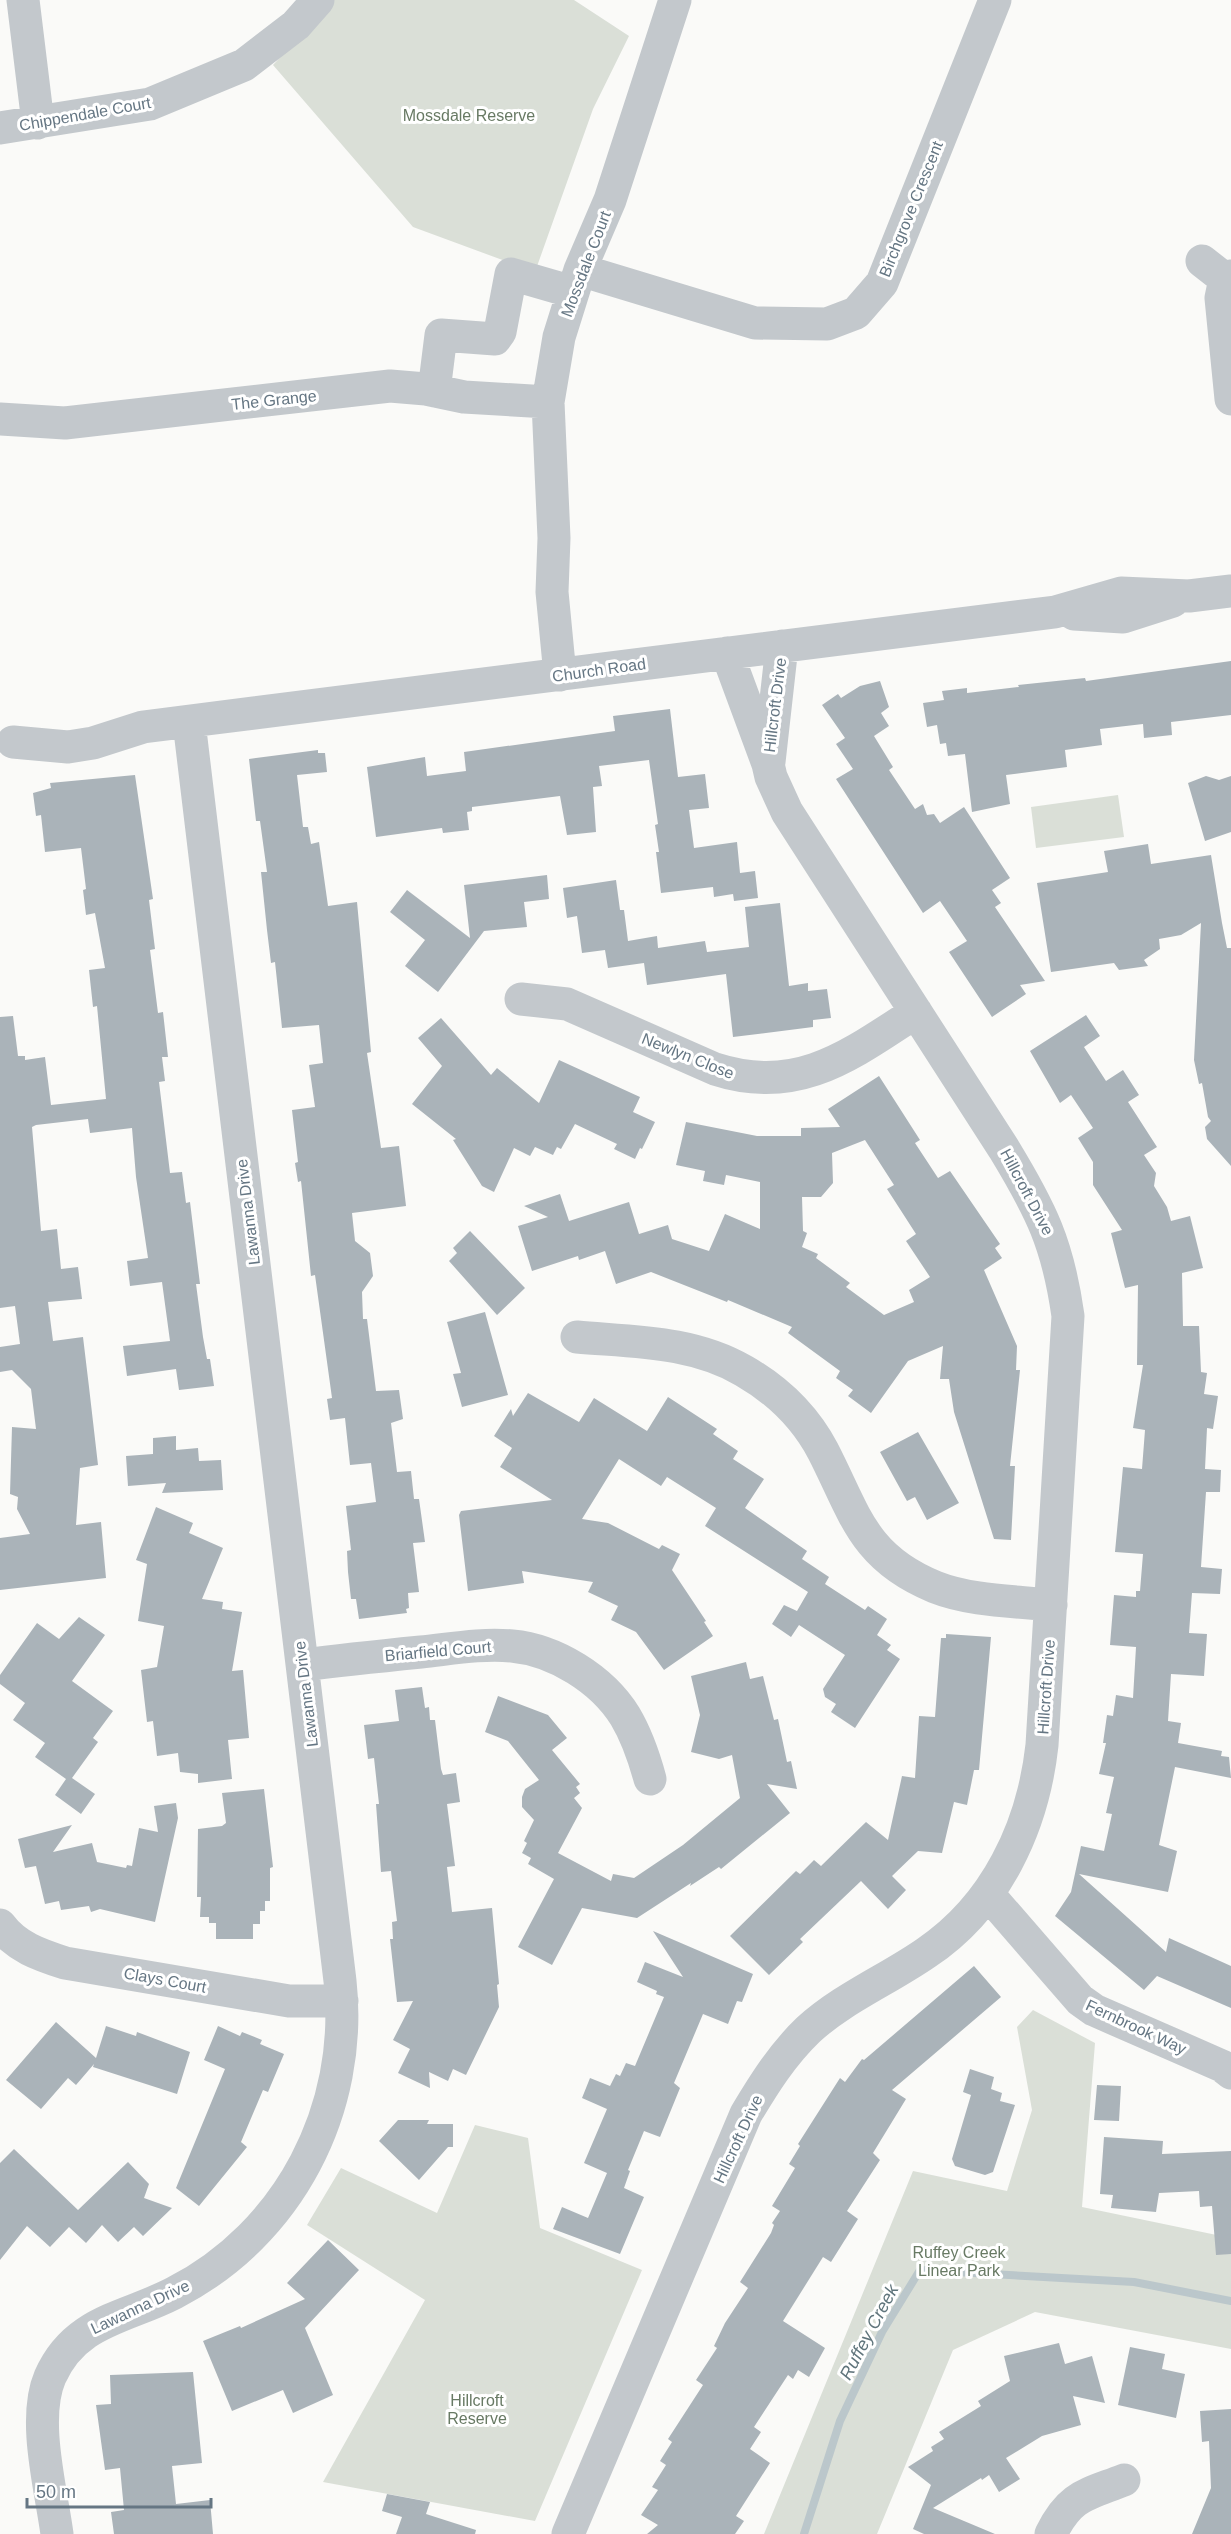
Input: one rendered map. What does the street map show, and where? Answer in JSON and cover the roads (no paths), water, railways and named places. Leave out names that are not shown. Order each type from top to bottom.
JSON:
[{"type":"street","points":[[23,0],[38,123]]},
{"type":"street","name":"Chippendale Court","points":[[0,128],[150,104],[244,65],[296,25],[318,0]]},
{"type":"street","name":"Mossdale Court","points":[[572,673],[571,588],[555,538],[548,402],[559,337],[577,281],[610,200],[675,0]]},
{"type":"street","name":"Birchgrove Crescent","points":[[434,391],[441,335],[495,339],[500,332],[511,274],[577,281],[755,323],[827,324],[856,313],[882,283],[995,0]]},
{"type":"street","points":[[1220,272],[1222,324],[1231,399]]},
{"type":"street","name":"The Grange","points":[[0,420],[65,423],[390,386],[464,397],[548,402]]},
{"type":"street","name":"Church Road","points":[[6,743],[68,724],[89,722],[143,727],[189,722],[1055,612],[1121,592],[1189,596],[1231,591]]},
{"type":"street","name":"Hillcroft Drive","points":[[768,764],[782,646]]},
{"type":"street","name":"Hillcroft Drive","points":[[568,2534],[746,2114],[764,2084],[784,2056],[827,2014],[848,1999],[928,1953],[953,1932],[988,1894],[1016,1846],[1032,1805],[1039,1776],[1052,1605],[1068,1316],[1063,1280],[1054,1246],[1033,1198],[787,812],[771,777],[727,653]]},
{"type":"street","name":"Lawanna Drive","points":[[57,2534],[43,2404],[57,2362],[69,2347],[92,2327],[162,2299],[216,2268],[238,2250],[272,2214],[302,2171],[325,2120],[339,2062],[342,2001],[189,722]]},
{"type":"street","name":"Newlyn Close","points":[[521,999],[567,1004],[715,1070],[739,1077],[764,1079],[806,1073],[825,1067],[845,1058],[916,1012]]},
{"type":"street","points":[[577,1337],[686,1347],[744,1371],[780,1397],[797,1413],[823,1451],[856,1522],[897,1566],[921,1581],[955,1593],[1052,1605]]},
{"type":"street","name":"Briarfield Court","points":[[303,1665],[478,1646],[511,1646],[550,1655],[592,1681],[610,1697],[624,1715],[640,1746],[650,1779]]},
{"type":"street","name":"Fernbrook Way","points":[[988,1894],[1080,2000],[1094,2010],[1228,2069]]},
{"type":"street","name":"Clays Court","points":[[0,1925],[7,1935],[34,1954],[65,1963],[289,2001],[342,2001]]},
{"type":"street","points":[[1051,2534],[1060,2516],[1074,2500],[1125,2480]]},
{"type":"waterway","name":"Ruffey Creek","points":[[804,2534],[840,2421],[882,2332],[920,2270],[1134,2282],[1231,2301]]},
{"type":"park label","name":"Mossdale Reserve","points":[[469,115]]},
{"type":"park label","name":"Ruffey Creek Linear Park","points":[[959,2261]]},
{"type":"park label","name":"Hillcroft Reserve","points":[[477,2409]]}]
